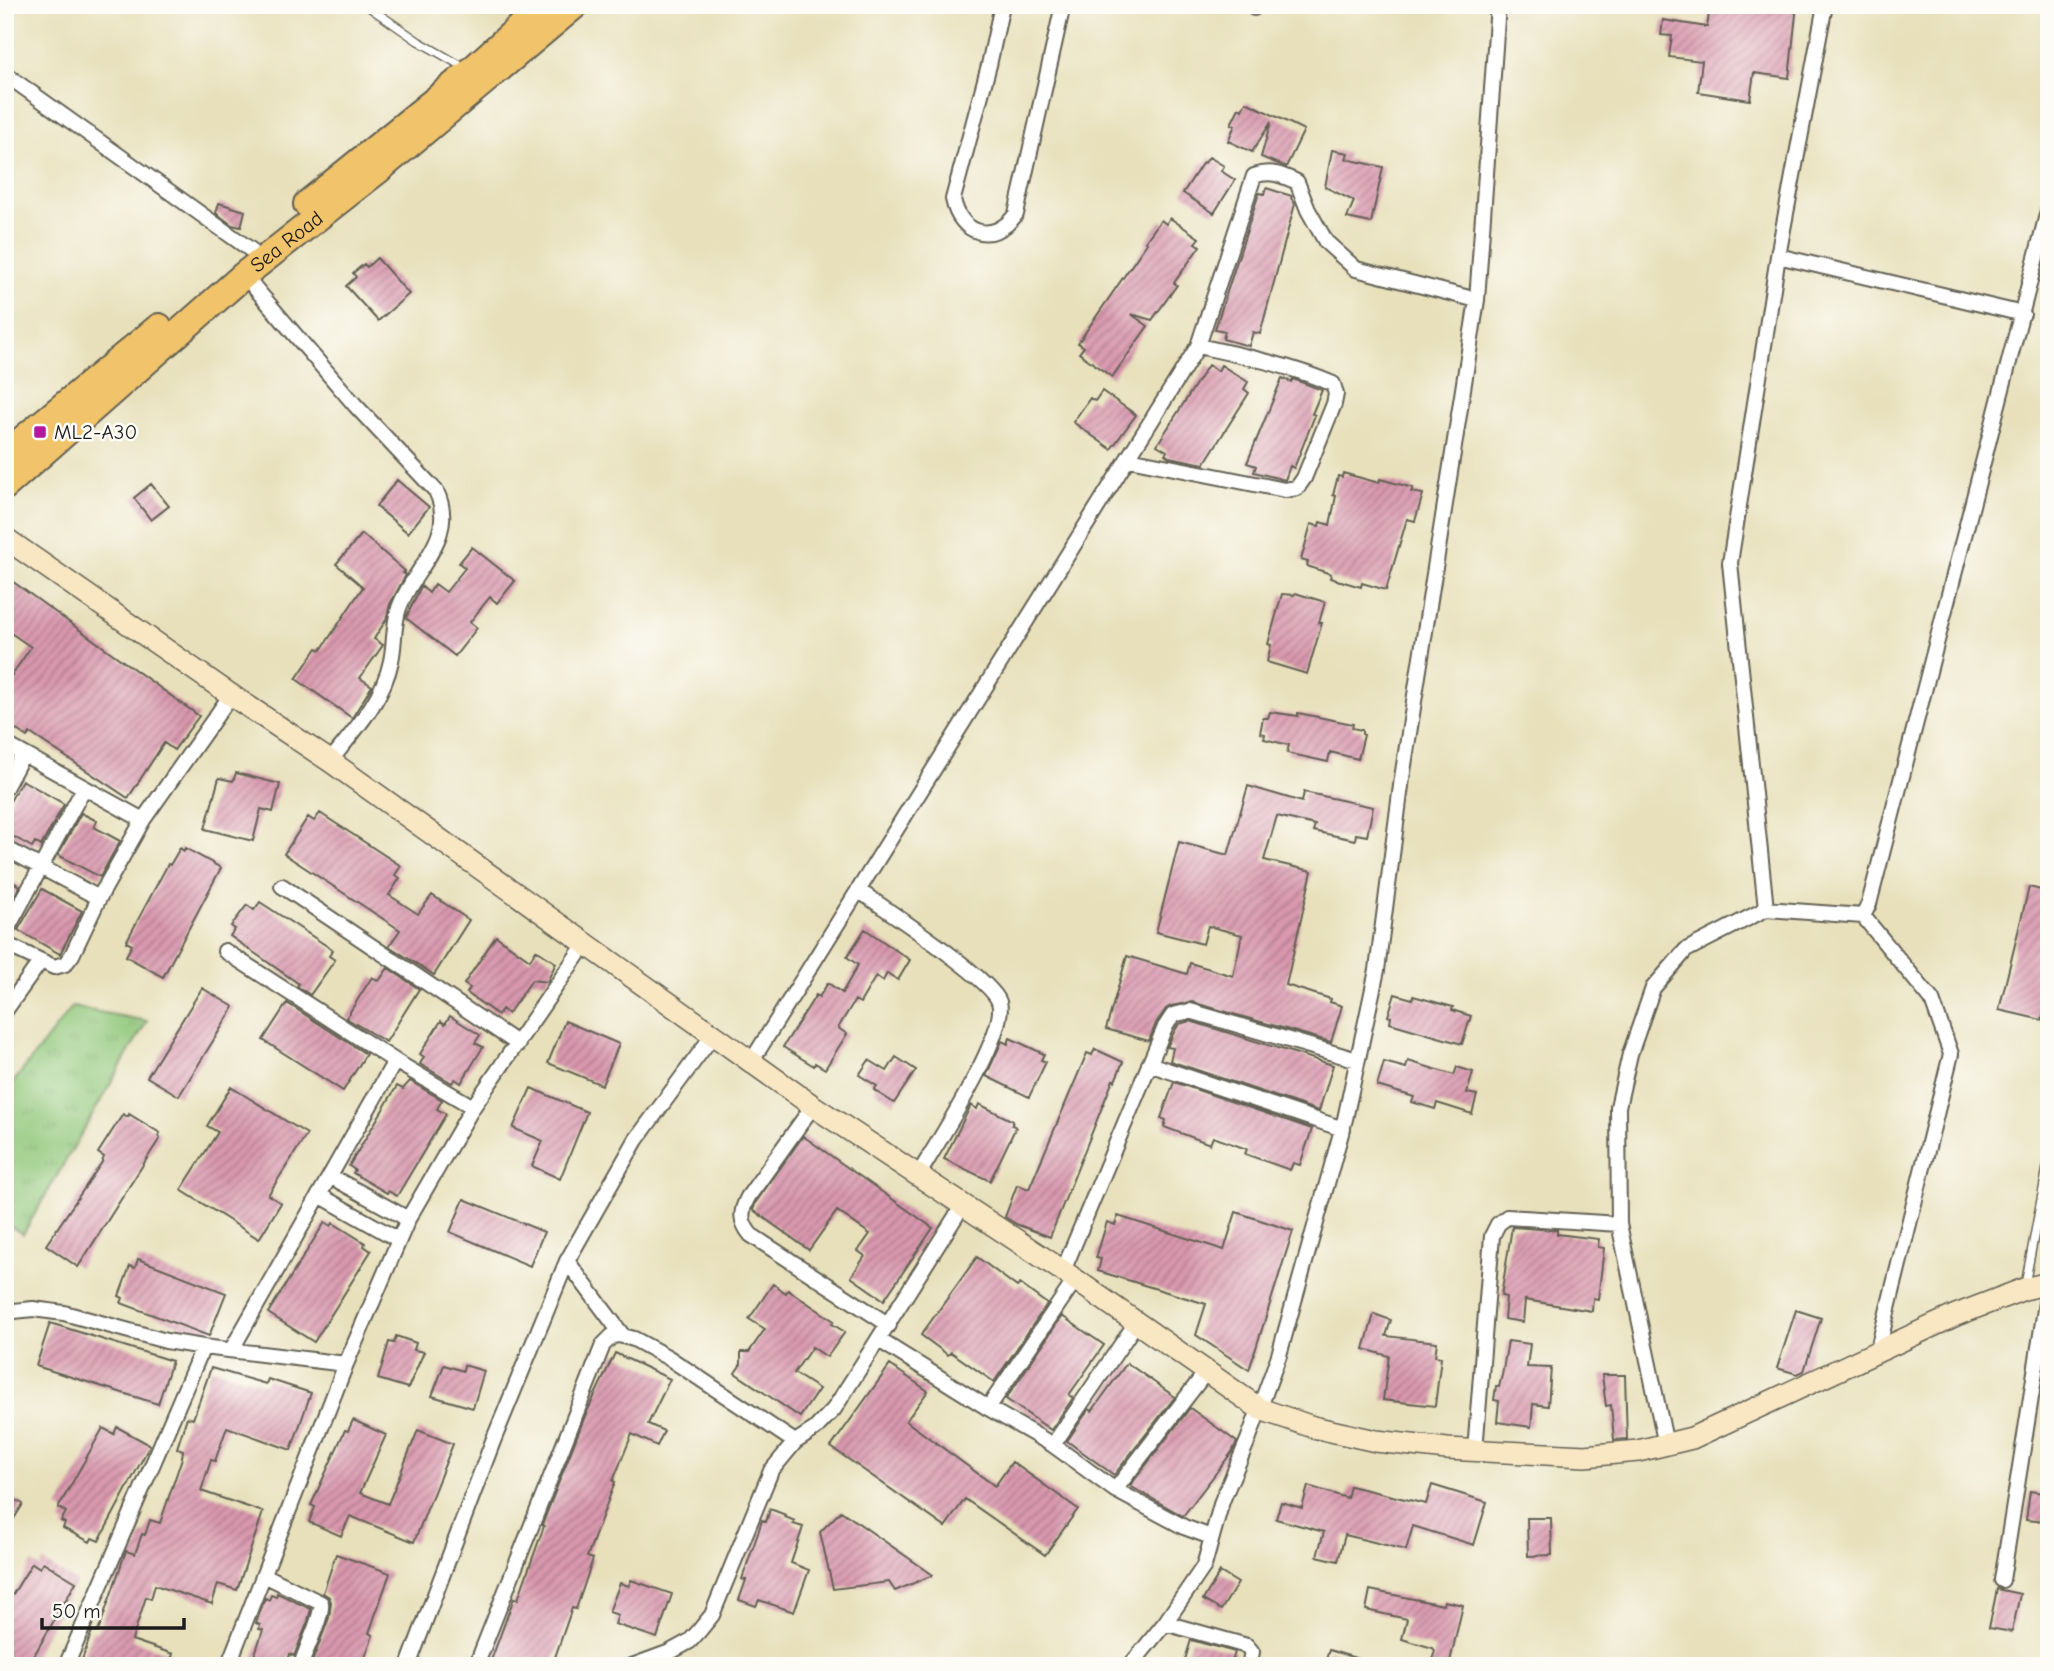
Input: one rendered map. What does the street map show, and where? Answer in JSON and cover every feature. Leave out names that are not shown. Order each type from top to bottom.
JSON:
[{"type":"highway","name":"Sea Road","points":[[5,486],[247,263],[544,5]]},
{"type":"highway","name":"Sea Road","points":[[5,454],[247,263],[377,171],[575,5]]},
{"type":"main road","points":[[5,538],[330,761],[751,1062],[1069,1276],[1260,1409],[1313,1427],[1376,1441],[1475,1451],[1586,1457],[1667,1445],[1692,1438],[1956,1315],[2024,1289],[2049,1284]]},
{"type":"street","points":[[1002,5],[953,199],[955,211],[962,222],[972,230],[985,233],[998,231],[1009,224],[1016,214],[1063,5]]},
{"type":"street","points":[[1130,1666],[1165,1623],[1204,1566],[1222,1501],[1260,1409],[1301,1280],[1342,1129],[1377,970],[1402,778],[1477,300],[1498,5]]},
{"type":"street","points":[[1766,909],[1730,563],[1778,257],[1825,5]]},
{"type":"street","points":[[5,74],[247,263],[355,405],[436,491],[442,503],[442,527],[437,542],[398,610],[393,652],[386,679],[369,711],[330,761]]},
{"type":"street","points":[[751,1062],[1198,346],[1254,176],[1264,172],[1276,173],[1297,182],[1308,210],[1326,242],[1356,269],[1477,300]]},
{"type":"street","points":[[1863,916],[1869,904],[2049,207]]},
{"type":"street","points":[[1778,257],[2023,313]]},
{"type":"street","points":[[1129,459],[1285,490],[1297,488],[1304,478],[1334,404],[1336,394],[1333,384],[1310,374],[1259,359],[1198,346]]},
{"type":"street","points":[[5,944],[54,967],[65,964],[143,820],[231,695]]},
{"type":"street","points":[[5,744],[143,820]]},
{"type":"street","points":[[5,788],[23,754]]},
{"type":"street","points":[[5,933],[84,788]]},
{"type":"street","points":[[5,848],[99,898]]},
{"type":"street","points":[[282,886],[518,1044]]},
{"type":"street","points":[[858,890],[993,990],[1001,1010],[999,1025],[978,1071],[919,1174]]},
{"type":"street","points":[[1667,1445],[1619,1224],[1618,1107],[1630,1054],[1653,988],[1686,950],[1766,909],[1863,916],[1932,1000],[1951,1054],[1877,1353]]},
{"type":"street","points":[[228,1666],[346,1364],[408,1219],[472,1107],[585,944]]},
{"type":"street","points":[[225,951],[472,1107]]},
{"type":"street","points":[[5,1011],[40,962]]},
{"type":"street","points":[[988,1408],[1069,1276],[1149,1064],[1172,1015],[1190,1011],[1357,1060]]},
{"type":"street","points":[[408,1666],[493,1441],[567,1261],[636,1140],[713,1035]]},
{"type":"street","points":[[232,1349],[395,1060]]},
{"type":"street","points":[[1149,1064],[1342,1129]]},
{"type":"street","points":[[813,1105],[748,1197],[743,1208],[743,1227],[751,1235],[889,1325]]},
{"type":"street","points":[[330,1176],[408,1219]]},
{"type":"street","points":[[319,1195],[399,1240]]},
{"type":"street","points":[[632,1666],[670,1652],[690,1641],[712,1615],[771,1471],[794,1442],[815,1429],[834,1409],[963,1205]]},
{"type":"street","points":[[1475,1451],[1492,1236],[1498,1224],[1507,1216],[1619,1224]]},
{"type":"street","points":[[567,1261],[623,1336]]},
{"type":"street","points":[[2002,1580],[2049,1284]]},
{"type":"street","points":[[5,1316],[14,1311],[33,1309],[64,1313],[166,1341],[203,1348],[232,1349],[346,1364]]},
{"type":"street","points":[[1053,1445],[1136,1323]]},
{"type":"street","points":[[476,1666],[603,1345],[612,1336],[623,1336],[669,1358],[794,1442]]},
{"type":"street","points":[[879,1340],[1053,1445],[1115,1490],[1184,1527],[1211,1537]]},
{"type":"street","points":[[66,1666],[203,1348]]},
{"type":"street","points":[[1115,1490],[1206,1372]]},
{"type":"street","points":[[264,1575],[321,1603],[322,1612],[313,1629],[301,1666]]},
{"type":"street","points":[[1165,1623],[1247,1646],[1252,1651],[1249,1666]]},
{"type":"lane","points":[[366,5],[418,41],[471,71]]},
{"type":"lane","points":[[2024,1289],[2049,1157]]},
{"type":"green space","points":[[72,1007],[147,1021],[23,1234],[5,1223],[5,1093]]},
{"type":"building","points":[[1719,5],[1797,5],[1789,78],[1754,73],[1750,100],[1698,92],[1702,61],[1669,57],[1672,36],[1661,35],[1663,20],[1707,27],[1710,7],[1718,8]]},
{"type":"building","points":[[1246,102],[1304,130],[1286,167],[1261,157],[1271,122],[1252,152],[1228,141],[1235,125],[1231,124],[1239,108],[1242,110]]},
{"type":"building","points":[[1332,150],[1348,153],[1346,159],[1383,167],[1371,223],[1347,218],[1354,201],[1325,187]]},
{"type":"building","points":[[1209,157],[1224,166],[1221,171],[1235,180],[1214,213],[1183,193]]},
{"type":"building","points":[[1266,188],[1292,196],[1295,204],[1260,334],[1253,332],[1249,346],[1223,339],[1225,331],[1215,329],[1259,193],[1264,194]]},
{"type":"building","points":[[219,203],[245,211],[241,227],[232,225],[216,213]]},
{"type":"building","points":[[1170,218],[1199,238],[1195,243],[1200,246],[1152,320],[1131,314],[1148,326],[1112,377],[1079,353],[1084,347],[1078,343],[1161,220],[1166,224]]},
{"type":"building","points":[[377,258],[409,294],[378,321],[346,286],[356,277],[353,273],[364,264],[367,267]]},
{"type":"building","points":[[1208,365],[1218,371],[1221,365],[1248,382],[1244,389],[1249,393],[1204,464],[1169,457],[1165,454],[1167,451],[1157,445]]},
{"type":"building","points":[[1282,378],[1291,382],[1293,379],[1322,390],[1294,468],[1290,466],[1285,480],[1254,472],[1256,466],[1247,463]]},
{"type":"building","points":[[1102,391],[1136,415],[1111,449],[1073,422],[1090,398],[1095,401]]},
{"type":"building","points":[[1343,473],[1379,483],[1380,479],[1413,488],[1411,492],[1423,494],[1415,521],[1407,519],[1386,590],[1362,583],[1361,587],[1330,578],[1331,574],[1307,566],[1308,562],[1301,560],[1311,524],[1319,526],[1320,522],[1330,525],[1336,496],[1333,495],[1338,476],[1342,477]]},
{"type":"building","points":[[397,480],[429,507],[408,533],[376,506]]},
{"type":"building","points":[[151,484],[169,506],[151,520],[134,498]]},
{"type":"building","points":[[362,534],[405,571],[403,573],[406,575],[390,604],[386,620],[374,639],[383,645],[360,678],[372,686],[352,718],[296,679],[317,648],[321,650],[363,587],[336,564]]},
{"type":"building","points":[[472,547],[515,581],[497,603],[490,597],[470,622],[477,628],[455,656],[406,618],[421,586],[429,593],[435,584],[446,592],[465,568],[459,563]]},
{"type":"building","points":[[5,576],[199,716],[174,750],[164,743],[128,798],[30,733],[27,737],[5,722],[5,685],[31,647],[5,629]]},
{"type":"building","points":[[1295,593],[1325,602],[1319,623],[1322,623],[1307,674],[1267,662],[1271,645],[1268,644],[1282,594]]},
{"type":"building","points":[[1270,712],[1298,716],[1298,713],[1353,724],[1352,728],[1362,730],[1364,735],[1358,759],[1330,752],[1328,762],[1287,753],[1289,745],[1264,739],[1265,734],[1260,733],[1263,718],[1268,718]]},
{"type":"building","points":[[236,773],[280,784],[273,812],[261,809],[253,841],[205,829],[219,778],[233,781]]},
{"type":"building","points":[[22,780],[64,804],[41,846],[35,842],[32,847],[5,832],[5,810]]},
{"type":"building","points":[[1248,786],[1302,802],[1304,792],[1373,807],[1367,836],[1356,834],[1355,840],[1313,831],[1315,825],[1277,816],[1264,860],[1312,871],[1286,985],[1331,999],[1330,1002],[1342,1006],[1331,1042],[1192,1002],[1166,1009],[1156,1023],[1149,1041],[1106,1029],[1127,956],[1187,974],[1190,963],[1233,976],[1242,935],[1208,926],[1203,944],[1156,932],[1179,842],[1228,855]]},
{"type":"building","points":[[81,813],[97,821],[94,827],[120,841],[100,877],[58,855]]},
{"type":"building","points":[[320,813],[401,866],[395,875],[400,878],[389,895],[418,914],[432,895],[469,920],[434,975],[389,946],[400,930],[284,854],[308,817],[314,821]]},
{"type":"building","points":[[180,848],[184,851],[185,848],[221,868],[163,977],[126,956],[132,945],[126,942],[168,864],[170,865]]},
{"type":"building","points":[[5,878],[20,886],[5,912]]},
{"type":"building","points":[[2029,887],[2049,892],[2049,994],[2042,1020],[1999,1010]]},
{"type":"building","points":[[42,889],[82,911],[60,954],[18,930]]},
{"type":"building","points":[[260,902],[333,950],[329,956],[335,960],[310,995],[297,986],[299,984],[230,936],[235,929],[231,926],[247,905],[254,910]]},
{"type":"building","points":[[865,929],[910,960],[898,980],[887,973],[883,981],[876,976],[860,1003],[855,1000],[838,1028],[847,1034],[825,1069],[815,1063],[814,1066],[783,1047],[816,995],[819,997],[828,983],[842,993],[858,965],[847,957]]},
{"type":"building","points":[[496,936],[530,960],[536,950],[556,963],[547,982],[532,980],[508,1014],[502,1009],[498,1015],[467,993],[470,988],[464,984]]},
{"type":"building","points":[[388,968],[419,989],[386,1042],[346,1018],[372,977],[379,981]]},
{"type":"building","points":[[202,988],[234,1007],[179,1096],[147,1077]]},
{"type":"building","points":[[1395,994],[1453,1007],[1452,1010],[1471,1016],[1462,1044],[1390,1023],[1391,1017],[1388,1016]]},
{"type":"building","points":[[287,1003],[366,1054],[343,1091],[263,1040]]},
{"type":"building","points":[[450,1016],[480,1035],[475,1043],[483,1047],[461,1083],[455,1079],[452,1083],[420,1064],[424,1057],[420,1054],[441,1021],[445,1024]]},
{"type":"building","points":[[565,1021],[619,1044],[602,1085],[548,1063]]},
{"type":"building","points":[[1190,1021],[1333,1065],[1319,1111],[1170,1061],[1173,1048],[1167,1047],[1174,1032],[1179,1024]]},
{"type":"building","points":[[1010,1038],[1044,1054],[1041,1060],[1046,1062],[1029,1097],[986,1076],[1002,1041],[1008,1044]]},
{"type":"building","points":[[1095,1049],[1123,1062],[1115,1081],[1113,1080],[1050,1237],[1005,1217],[1017,1185],[1029,1189],[1087,1053],[1092,1055]]},
{"type":"building","points":[[896,1057],[916,1070],[894,1103],[874,1090],[877,1086],[859,1075],[869,1060],[887,1071]]},
{"type":"building","points":[[1408,1061],[1454,1075],[1457,1067],[1473,1072],[1467,1093],[1477,1095],[1472,1114],[1437,1103],[1435,1109],[1412,1102],[1414,1097],[1377,1086],[1384,1062],[1406,1068]]},
{"type":"building","points":[[410,1081],[442,1100],[437,1109],[446,1114],[397,1196],[353,1173],[355,1170],[349,1166],[397,1086],[403,1089]]},
{"type":"building","points":[[1174,1082],[1312,1129],[1300,1165],[1293,1163],[1290,1170],[1245,1154],[1247,1149],[1213,1137],[1210,1144],[1164,1127],[1166,1120],[1161,1118]]},
{"type":"building","points":[[231,1087],[307,1134],[268,1195],[281,1203],[259,1239],[181,1190],[218,1132],[207,1126]]},
{"type":"building","points":[[531,1088],[587,1112],[560,1179],[532,1166],[543,1141],[513,1128]]},
{"type":"building","points":[[979,1104],[1013,1121],[1012,1125],[1016,1127],[990,1181],[944,1159],[971,1105],[977,1109]]},
{"type":"building","points":[[123,1114],[128,1117],[129,1114],[160,1133],[160,1138],[78,1267],[46,1245],[102,1162],[104,1157],[98,1153]]},
{"type":"building","points":[[803,1136],[933,1228],[884,1300],[851,1277],[865,1256],[858,1251],[870,1234],[837,1211],[809,1250],[753,1210]]},
{"type":"building","points":[[464,1199],[544,1232],[530,1266],[450,1232]]},
{"type":"building","points":[[1236,1212],[1293,1231],[1249,1370],[1196,1335],[1206,1304],[1098,1271],[1101,1259],[1096,1258],[1107,1222],[1115,1225],[1118,1216],[1224,1250]]},
{"type":"building","points":[[325,1222],[331,1226],[333,1223],[365,1243],[364,1246],[371,1251],[314,1342],[268,1313]]},
{"type":"building","points":[[1512,1227],[1557,1230],[1557,1234],[1599,1239],[1598,1247],[1604,1248],[1598,1299],[1593,1298],[1592,1311],[1525,1300],[1523,1322],[1504,1319],[1506,1297],[1501,1296]]},
{"type":"building","points":[[977,1257],[1017,1287],[1020,1284],[1047,1304],[994,1382],[951,1352],[948,1355],[921,1335]]},
{"type":"building","points":[[138,1259],[226,1293],[209,1336],[121,1303],[123,1298],[119,1296],[130,1266],[135,1268]]},
{"type":"building","points":[[773,1284],[786,1293],[788,1290],[834,1321],[832,1324],[845,1332],[827,1357],[812,1347],[794,1373],[819,1389],[800,1417],[735,1373],[741,1364],[741,1352],[749,1352],[765,1329],[749,1319]]},
{"type":"building","points":[[1796,1310],[1821,1318],[1804,1371],[1797,1374],[1777,1368]]},
{"type":"building","points":[[1374,1314],[1391,1320],[1386,1336],[1437,1342],[1435,1356],[1441,1357],[1435,1406],[1383,1400],[1389,1356],[1364,1349]]},
{"type":"building","points":[[1062,1316],[1104,1345],[1069,1395],[1073,1398],[1051,1430],[1006,1399]]},
{"type":"building","points":[[50,1323],[172,1361],[158,1404],[36,1366]]},
{"type":"building","points":[[396,1336],[416,1343],[414,1350],[424,1352],[408,1388],[378,1379],[389,1342],[394,1343]]},
{"type":"building","points":[[1508,1341],[1530,1344],[1527,1367],[1551,1368],[1548,1406],[1533,1404],[1531,1427],[1497,1422],[1499,1401],[1494,1400]]},
{"type":"building","points":[[615,1353],[670,1379],[648,1424],[664,1431],[657,1446],[632,1434],[587,1557],[593,1559],[576,1609],[572,1608],[552,1666],[489,1666],[514,1598],[518,1599],[544,1526],[542,1525],[585,1416]]},
{"type":"building","points":[[1127,1363],[1175,1397],[1114,1475],[1067,1441]]},
{"type":"building","points":[[444,1365],[463,1371],[464,1365],[484,1371],[473,1408],[432,1396]]},
{"type":"building","points":[[890,1365],[928,1391],[906,1421],[995,1486],[1012,1462],[1078,1509],[1045,1555],[965,1499],[945,1527],[831,1447]]},
{"type":"building","points":[[211,1368],[266,1384],[268,1379],[311,1393],[291,1450],[227,1427],[215,1461],[211,1460],[201,1491],[263,1512],[237,1590],[218,1584],[212,1604],[155,1585],[151,1599],[146,1597],[132,1640],[173,1654],[169,1666],[80,1666],[92,1631],[97,1632],[99,1629],[126,1551],[135,1554],[150,1520],[160,1523],[182,1458],[183,1450],[177,1448],[187,1417],[193,1419]]},
{"type":"building","points":[[1602,1375],[1625,1375],[1627,1439],[1614,1440],[1611,1405],[1606,1406]]},
{"type":"building","points":[[1190,1408],[1237,1442],[1183,1516],[1130,1486]]},
{"type":"building","points":[[353,1420],[386,1435],[360,1493],[388,1504],[418,1430],[453,1444],[414,1542],[350,1516],[341,1536],[309,1522],[315,1507],[311,1505],[345,1430],[348,1431]]},
{"type":"building","points":[[117,1427],[150,1445],[99,1541],[92,1538],[90,1542],[63,1528],[65,1523],[61,1521],[66,1512],[58,1508],[103,1428],[114,1434]]},
{"type":"building","points":[[1432,1485],[1487,1502],[1474,1545],[1413,1526],[1406,1550],[1345,1535],[1338,1561],[1317,1556],[1324,1532],[1276,1519],[1281,1502],[1302,1508],[1308,1486],[1347,1498],[1350,1486],[1426,1504]]},
{"type":"building","points":[[2030,1491],[2049,1494],[2047,1522],[2026,1520]]},
{"type":"building","points":[[5,1494],[23,1504],[5,1533]]},
{"type":"building","points":[[770,1509],[786,1515],[785,1517],[795,1521],[793,1524],[803,1527],[791,1563],[809,1570],[794,1612],[759,1600],[756,1606],[739,1600],[746,1580],[742,1579],[762,1520],[766,1522]]},
{"type":"building","points":[[841,1511],[933,1575],[895,1591],[889,1582],[833,1589],[820,1532]]},
{"type":"building","points":[[1527,1518],[1551,1518],[1552,1555],[1528,1556]]},
{"type":"building","points":[[336,1554],[390,1573],[369,1633],[373,1635],[362,1666],[324,1666],[312,1662],[329,1618],[331,1602],[323,1593]]},
{"type":"building","points":[[43,1562],[76,1582],[28,1666],[5,1666],[5,1607],[32,1563],[40,1568]]},
{"type":"building","points":[[1220,1572],[1238,1583],[1221,1610],[1203,1600]]},
{"type":"building","points":[[631,1580],[672,1594],[657,1638],[615,1624],[618,1615],[609,1612],[620,1583],[629,1586]]},
{"type":"building","points":[[1997,1589],[2020,1594],[2012,1632],[1989,1628]]},
{"type":"building","points":[[1370,1590],[1443,1605],[1444,1601],[1463,1605],[1449,1666],[1430,1666],[1435,1651],[1433,1648],[1402,1639],[1407,1619],[1366,1610]]},
{"type":"building","points":[[277,1593],[311,1609],[308,1621],[294,1656],[290,1654],[286,1666],[251,1666],[263,1630],[259,1629],[260,1625],[256,1623],[265,1598],[269,1600],[271,1595],[276,1597]]},
{"type":"building","points":[[1191,1640],[1235,1652],[1231,1666],[1183,1666]]},
{"type":"building","points":[[1329,1650],[1369,1662],[1369,1666],[1324,1666]]},
{"type":"place","name":"ML2-A30","points":[[40,432]]}]
